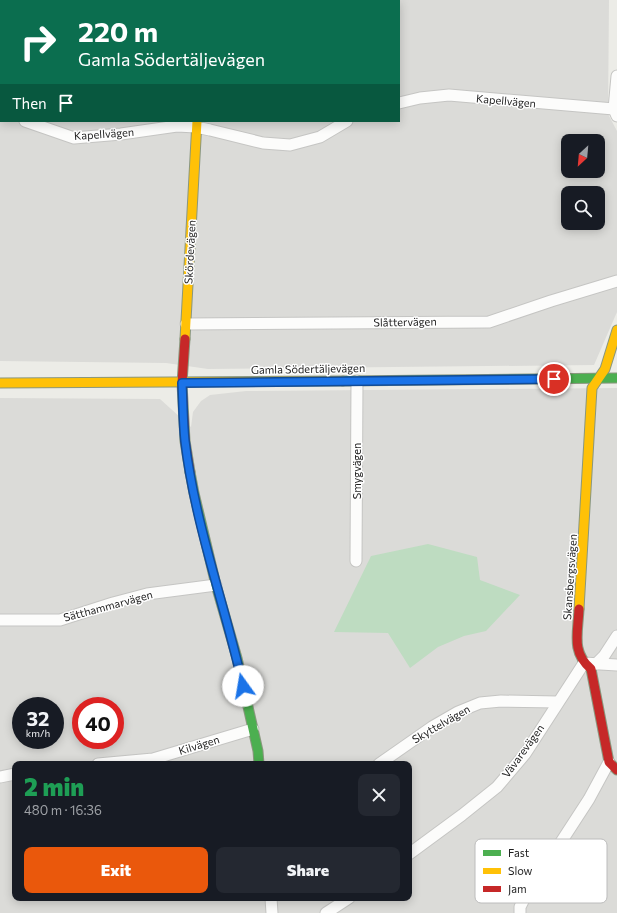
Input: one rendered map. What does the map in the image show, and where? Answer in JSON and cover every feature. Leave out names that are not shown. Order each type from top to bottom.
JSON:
[{"type":"street","points":[[616,113],[617,76]]},
{"type":"street","name":"Kapellvägen","points":[[400,103],[420,98],[449,96],[616,113]]},
{"type":"street","name":"Kapellvägen","points":[[27,122],[74,138],[121,134],[196,124],[263,143],[290,145],[320,136],[346,122]]},
{"type":"street","name":"Skördevägen","points":[[196,124],[182,383],[185,441],[194,493],[216,585],[237,658],[258,761]]},
{"type":"street","name":"Slåttervägen","points":[[186,324],[489,322],[617,281]]},
{"type":"street","name":"Skansbergsvägen","points":[[613,766],[590,664],[577,650],[592,388],[605,369],[617,330]]},
{"type":"street","name":"Gamla Södertäljevägen","points":[[0,383],[182,383],[617,378]]},
{"type":"street","name":"Smygvägen","points":[[356,561],[357,381]]},
{"type":"street","name":"Sätthammarvägen","points":[[0,620],[60,620],[147,594],[216,585]]},
{"type":"street","name":"Vävarevägen","points":[[412,852],[462,815],[497,786],[525,754],[558,702],[590,664],[604,656],[617,636]]},
{"type":"street","points":[[590,664],[617,664]]},
{"type":"street","name":"Skyttelvägen","points":[[384,761],[432,727],[458,712],[480,703],[501,701],[558,702]]},
{"type":"street","name":"Kilvägen","points":[[131,761],[153,759],[253,729]]},
{"type":"street","points":[[563,839],[589,799],[613,766]]},
{"type":"street","points":[[0,777],[12,775]]},
{"type":"street","points":[[271,901],[272,913]]},
{"type":"street","points":[[326,913],[344,901]]},
{"type":"street","points":[[520,913],[520,907],[523,903]]},
{"type":"shaded area","points":[[400,0],[609,0],[608,114],[617,131],[617,312],[594,365],[208,369],[166,363],[0,361],[0,122],[400,122]]},
{"type":"shaded area","points":[[617,388],[617,913],[0,913],[0,398],[160,399],[191,427],[193,412],[201,401],[210,395],[246,391]]},
{"type":"green space","points":[[428,544],[477,557],[480,580],[520,595],[486,631],[464,636],[438,647],[410,668],[388,633],[334,632],[371,556]]},
{"type":"traffic: fast","points":[[343,381],[617,378]]},
{"type":"traffic: fast","points":[[190,472],[216,585],[237,658],[258,751],[259,761]]},
{"type":"traffic: slow","points":[[185,339],[197,122]]},
{"type":"traffic: slow","points":[[579,609],[592,388],[605,369],[617,330]]},
{"type":"traffic: slow","points":[[0,383],[343,381]]},
{"type":"traffic: jam","points":[[185,339],[182,383],[185,441],[190,472]]},
{"type":"traffic: jam","points":[[579,609],[577,634],[578,649],[585,663],[591,669],[609,762],[617,770]]},
{"type":"route","points":[[243,686],[237,658],[216,585],[194,493],[185,441],[182,383],[554,379]]}]
